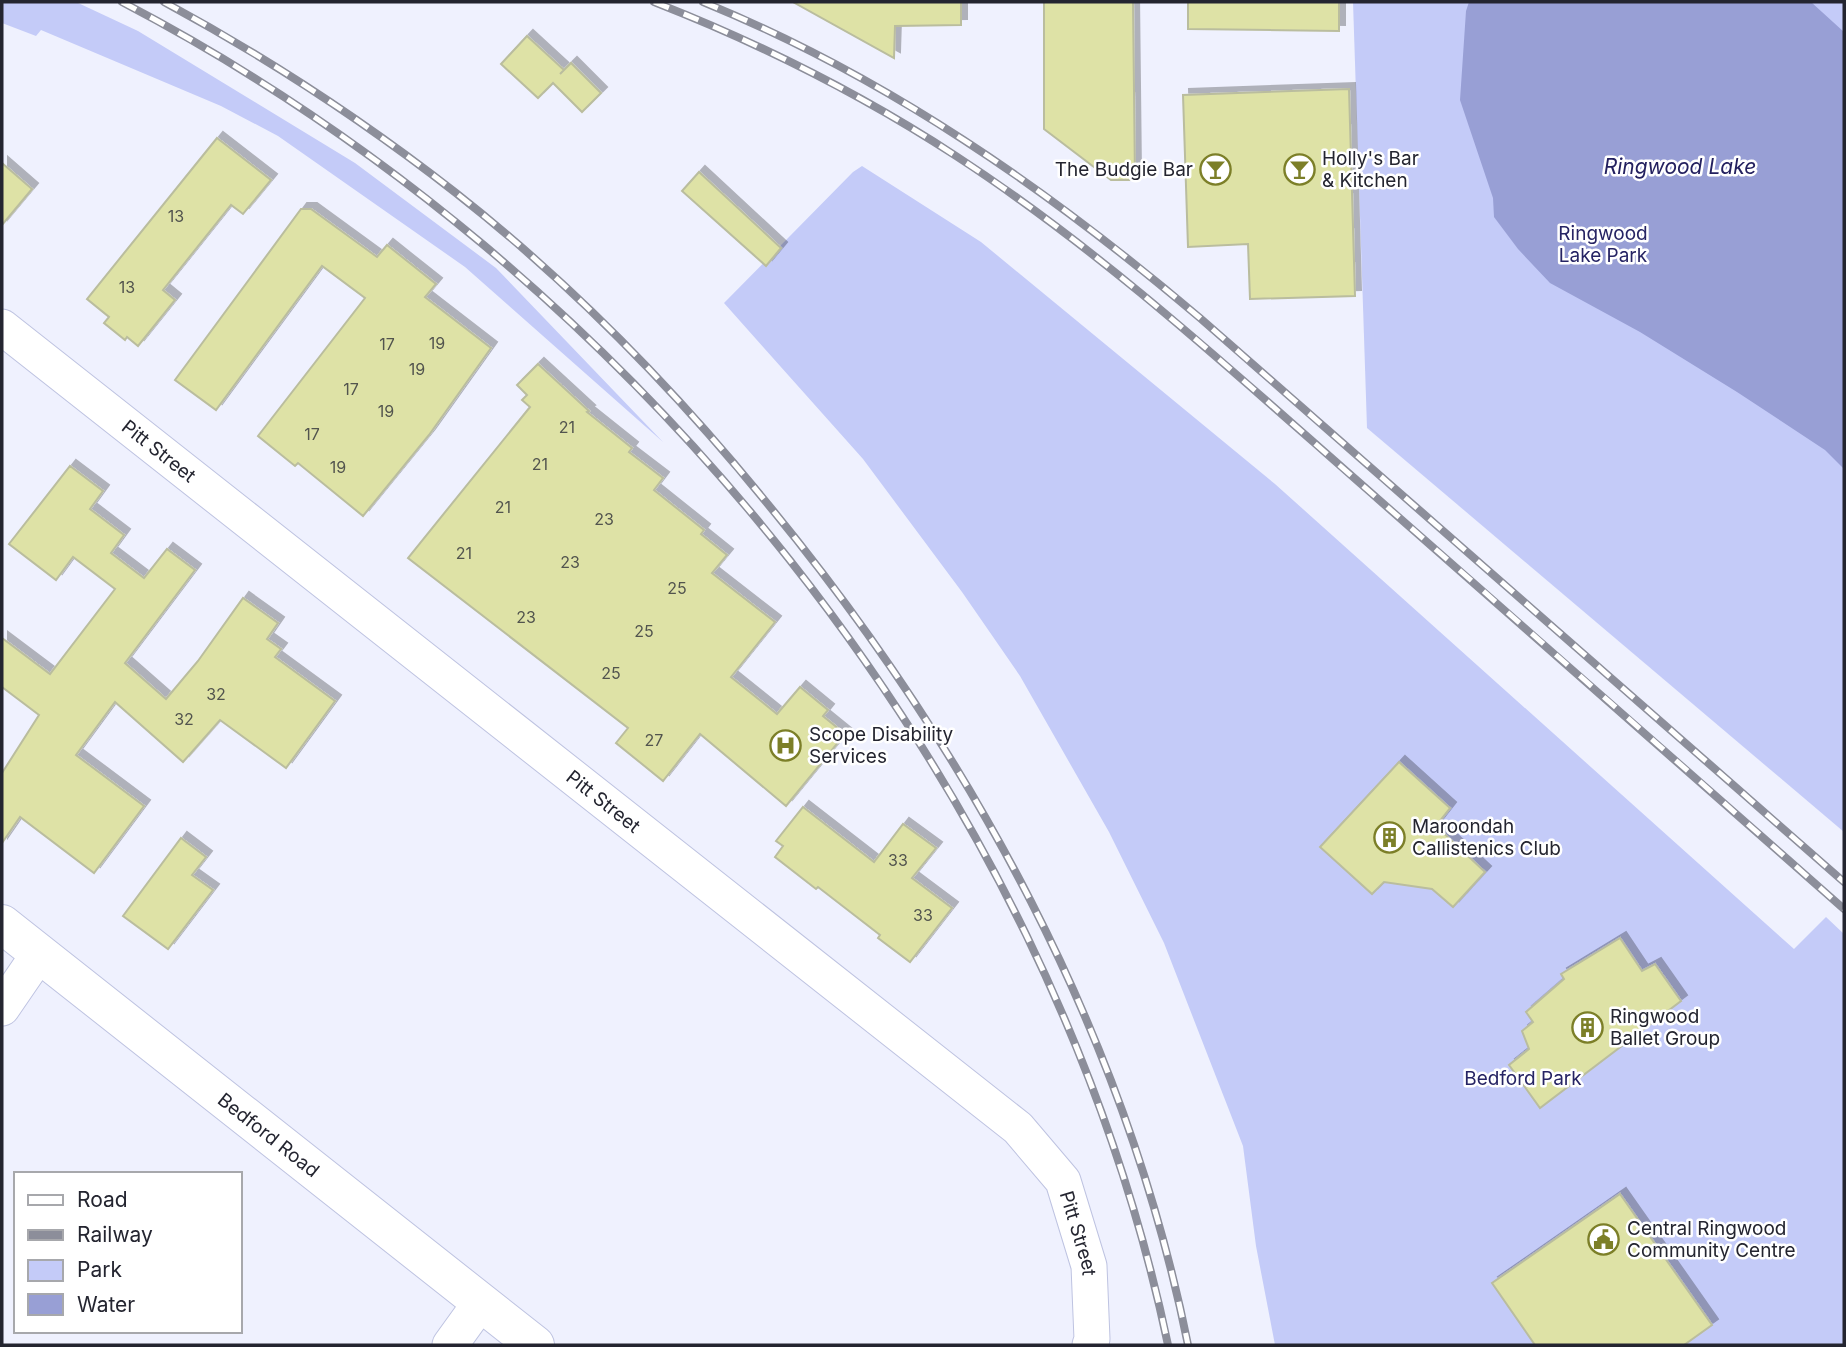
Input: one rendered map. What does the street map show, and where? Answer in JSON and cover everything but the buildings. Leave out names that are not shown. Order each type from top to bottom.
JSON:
[{"type":"main road","name":"Bedford Road","points":[[2,924],[536,1345]]},
{"type":"street","name":"Pitt Street","points":[[2,327],[1018,1128],[1063,1181],[1089,1266],[1090,1345]]},
{"type":"street","points":[[2,1008],[39,954]]},
{"type":"street","points":[[450,1345],[481,1302]]},
{"type":"green space","points":[[2,2],[76,2],[138,31],[355,163],[496,268],[663,442],[465,267],[278,136],[221,106],[41,30],[36,36],[2,23]]},
{"type":"green space","name":"Ringwood Lake Park","points":[[1353,2],[1844,2],[1844,832],[1367,428]]},
{"type":"green space","name":"Bedford Park","points":[[862,166],[981,242],[1275,484],[1794,949],[1826,917],[1844,934],[1844,1345],[1275,1345],[1256,1246],[1243,1146],[1164,943],[1109,832],[1020,676],[962,592],[863,459],[724,303]]},
{"type":"water","name":"Ringwood Lake","points":[[1469,2],[1811,2],[1844,32],[1844,469],[1825,450],[1737,392],[1640,332],[1550,283],[1518,249],[1494,217],[1493,198],[1460,100],[1466,11]]},
{"type":"railway","points":[[122,2],[307,112],[482,244],[644,394],[790,561],[919,742],[1026,934],[1110,1136],[1168,1345]]},
{"type":"railway","points":[[164,2],[240,45],[350,115],[456,193],[542,265],[622,342],[699,423],[736,465],[844,601],[911,698],[974,798],[1031,901],[1081,1008],[1125,1118],[1160,1230],[1188,1345]]},
{"type":"railway","points":[[654,2],[771,52],[884,112],[956,156],[1067,235],[1225,364],[1844,909]]},
{"type":"railway","points":[[703,2],[771,32],[901,101],[964,140],[1085,225],[1200,318],[1844,882]]},
{"type":"place","name":"The Budgie Bar","points":[[1216,169]]},
{"type":"place","name":"Holly's Bar & Kitchen","points":[[1299,169]]},
{"type":"place","name":"Scope Disability Services","points":[[786,745]]},
{"type":"place","name":"Maroondah Callistenics Club","points":[[1389,837]]},
{"type":"place","name":"Ringwood Ballet Group","points":[[1587,1027]]},
{"type":"place","name":"Central Ringwood Community Centre","points":[[1604,1239]]}]
